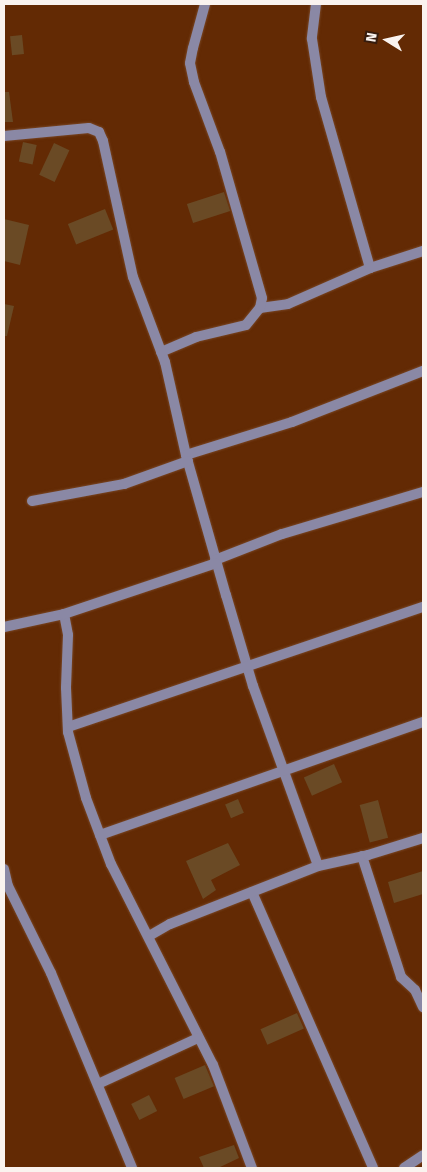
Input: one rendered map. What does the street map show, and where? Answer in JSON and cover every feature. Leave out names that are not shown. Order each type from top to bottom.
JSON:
[{"type":"street","points":[[161,352],[196,337],[246,325],[260,308],[262,298],[220,152],[194,82],[190,63],[192,48],[205,4]]},
{"type":"street","points":[[316,4],[312,39],[321,97],[370,268]]},
{"type":"street","points":[[4,136],[89,128],[99,132],[133,277],[161,352],[187,458],[247,667],[282,773],[318,866]]},
{"type":"street","points":[[260,308],[288,304],[370,268],[423,251]]},
{"type":"street","points":[[32,501],[124,484],[187,458],[292,422],[423,371]]},
{"type":"street","points":[[4,627],[64,614],[216,561],[282,534],[423,492]]},
{"type":"street","points":[[68,727],[168,691],[247,667],[423,607]]},
{"type":"street","points":[[64,614],[68,636],[68,727],[86,798],[100,835],[213,1066],[252,1168]]},
{"type":"street","points":[[100,835],[282,773],[423,722]]},
{"type":"street","points":[[149,936],[170,924],[318,866],[362,856],[423,838]]},
{"type":"street","points":[[362,856],[401,977],[415,990],[423,1007]]},
{"type":"street","points":[[4,869],[8,886],[51,973],[132,1168]]},
{"type":"street","points":[[252,892],[373,1168]]},
{"type":"street","points":[[98,1084],[198,1038]]},
{"type":"street","points":[[404,1168],[423,1155]]},
{"type":"building","points":[[22,35],[24,54],[12,55],[10,36]]},
{"type":"building","points":[[4,92],[9,92],[13,122],[4,122]]},
{"type":"building","points":[[23,142],[37,145],[33,164],[19,162]]},
{"type":"building","points":[[54,143],[69,150],[55,182],[39,175]]},
{"type":"building","points":[[224,192],[230,211],[193,223],[187,204]]},
{"type":"building","points":[[105,209],[113,229],[76,244],[68,224]]},
{"type":"building","points":[[4,219],[29,225],[20,265],[4,261]]},
{"type":"building","points":[[4,304],[14,306],[7,336],[4,336]]},
{"type":"building","points":[[334,764],[342,782],[312,796],[304,777]]},
{"type":"building","points":[[238,799],[244,813],[231,818],[225,804]]},
{"type":"building","points":[[378,800],[388,838],[370,843],[360,805]]},
{"type":"building","points":[[228,843],[240,865],[211,880],[216,890],[203,899],[186,861]]},
{"type":"building","points":[[423,871],[423,894],[394,903],[388,882]]},
{"type":"building","points":[[297,1013],[304,1029],[267,1045],[260,1029]]},
{"type":"building","points":[[205,1065],[214,1086],[184,1099],[175,1078]]},
{"type":"building","points":[[149,1095],[157,1111],[139,1120],[131,1104]]},
{"type":"building","points":[[234,1145],[239,1158],[218,1168],[204,1168],[199,1157]]}]
